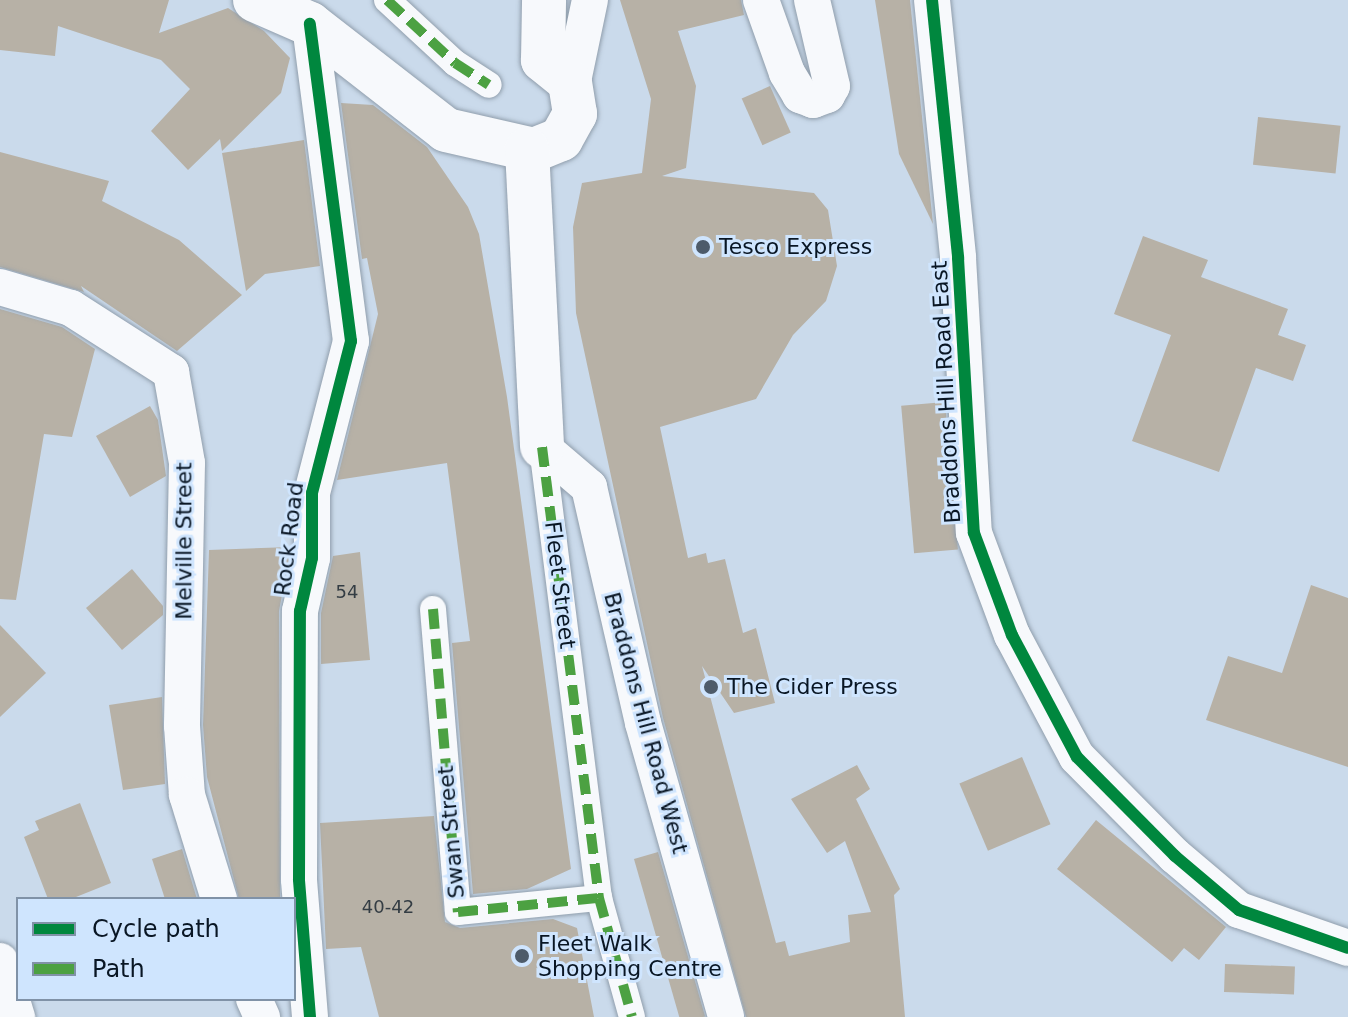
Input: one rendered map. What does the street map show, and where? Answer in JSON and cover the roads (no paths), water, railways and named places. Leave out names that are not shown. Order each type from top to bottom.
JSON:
[{"type":"street","points":[[255,0],[310,24],[446,130],[521,148],[547,147],[568,130],[575,114],[551,68],[544,0]]},
{"type":"street","points":[[387,0],[455,63],[489,85]]},
{"type":"street","points":[[551,68],[590,0]]},
{"type":"street","points":[[761,0],[787,73],[800,95],[813,100],[827,95],[832,86],[812,0]]},
{"type":"street","name":"Braddons Hill Road East","points":[[932,0],[958,258],[974,533],[1012,635],[1077,757],[1175,856],[1239,910],[1348,948]]},
{"type":"street","name":"Rock Road","points":[[310,24],[351,341],[312,493],[312,558],[300,611],[299,879],[310,1017]]},
{"type":"street","name":"Fleet Street","points":[[521,148],[542,447],[599,898],[632,1017]]},
{"type":"street","name":"Melville Street","points":[[0,287],[71,308],[171,372],[187,463],[182,726],[187,795],[218,897]]},
{"type":"street","name":"Braddons Hill Road West","points":[[542,447],[589,487],[643,723],[726,1017]]},
{"type":"street","name":"Swan Street","points":[[433,609],[458,912],[599,898]]},
{"type":"street","points":[[0,961],[17,1017]]},
{"type":"place","name":"Tesco Express","points":[[703,247]]},
{"type":"place","name":"The Cider Press","points":[[711,687]]},
{"type":"place","name":"Fleet Walk Shopping Centre","points":[[522,956]]}]
